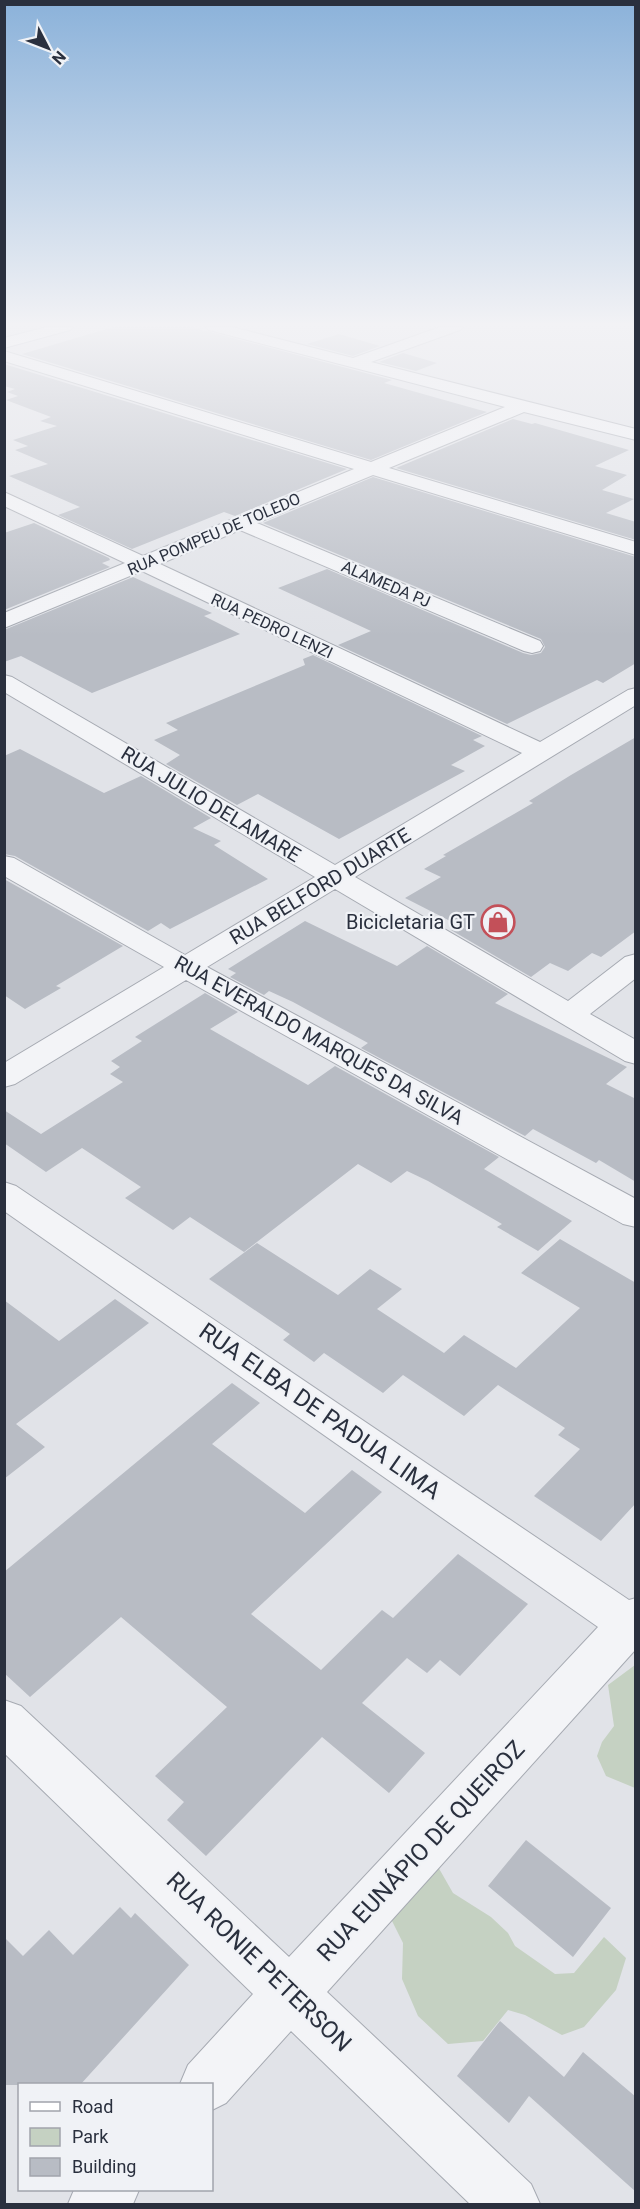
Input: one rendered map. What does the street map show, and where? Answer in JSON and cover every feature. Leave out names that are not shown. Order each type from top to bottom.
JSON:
[{"type":"street","points":[[243,430],[636,549]]},
{"type":"street","name":"RUA POMPEU DE TOLEDO","points":[[4,621],[464,430]]},
{"type":"street","points":[[617,430],[636,435]]},
{"type":"street","name":"RUA PEDRO LENZI","points":[[4,498],[540,752]]},
{"type":"street","name":"ALAMEDA PJ","points":[[240,523],[532,646]]},
{"type":"street","name":"RUA JULIO DELAMARE","points":[[4,681],[636,1054]]},
{"type":"street","name":"RUA BELFORD DUARTE","points":[[4,1077],[188,968],[540,752],[624,713],[636,695]]},
{"type":"street","name":"RUA EVERALDO MARQUES DA SILVA","points":[[4,864],[636,1215]]},
{"type":"street","points":[[569,1015],[636,963]]},
{"type":"street","name":"RUA ELBA DE PADUA LIMA","points":[[4,1194],[633,1623]]},
{"type":"street","name":"RUA EUNÁPIO DE QUEIROZ","points":[[209,2083],[633,1623]]},
{"type":"street","name":"RUA RONIE PETERSON","points":[[4,1721],[291,1992],[511,2205]]},
{"type":"street","points":[[97,2205],[110,2191]]},
{"type":"green space","points":[[635,1665],[635,1788],[606,1776],[597,1756],[602,1742],[614,1726],[608,1685]]},
{"type":"green space","points":[[437,1865],[453,1893],[491,1917],[508,1933],[515,1946],[555,1974],[574,1973],[604,1937],[626,1958],[616,1990],[584,2027],[562,2035],[525,2015],[508,2010],[483,2041],[448,2044],[418,2016],[402,1979],[403,1943],[384,1905]]},
{"type":"building","points":[[44,430],[220,430],[347,469],[235,516],[224,512],[132,549],[58,515],[80,507],[9,476],[48,464],[15,450],[28,446],[13,440]]},
{"type":"building","points":[[273,430],[443,430],[371,460]]},
{"type":"building","points":[[487,430],[560,430],[629,450],[595,466],[627,475],[602,490],[634,499],[606,513],[636,522],[636,540],[396,468]]},
{"type":"building","points":[[373,477],[636,557],[636,663],[603,683],[597,680],[507,724],[338,645],[371,631],[278,588],[327,569],[523,653],[531,655],[541,653],[545,647],[541,639],[263,523]]},
{"type":"building","points":[[34,523],[109,558],[110,560],[102,563],[110,567],[4,610],[4,533]]},
{"type":"building","points":[[133,577],[212,613],[204,616],[240,634],[92,693],[21,656],[4,662],[4,630]]},
{"type":"building","points":[[313,655],[482,736],[473,740],[485,746],[451,765],[465,771],[339,839],[258,794],[237,805],[166,764],[180,755],[154,740],[178,730],[166,723],[305,665],[303,659]]},
{"type":"building","points":[[636,737],[636,931],[601,957],[592,953],[568,971],[550,963],[531,977],[451,930],[458,925],[405,898],[441,877],[424,869],[446,856],[443,855],[533,803],[529,801]]},
{"type":"building","points":[[20,749],[104,793],[141,776],[211,818],[193,828],[221,841],[214,845],[268,879],[170,929],[161,923],[148,931],[15,856],[4,854],[4,756]]},
{"type":"building","points":[[4,879],[123,946],[56,986],[61,988],[25,1009],[4,995]]},
{"type":"building","points":[[305,921],[397,966],[427,946],[508,994],[495,1003],[627,1067],[606,1084],[636,1099],[636,1182],[599,1160],[596,1163],[533,1129],[525,1136],[361,1048],[368,1043],[293,1002],[269,991],[264,995],[230,977],[236,973],[228,969]]},
{"type":"building","points":[[205,993],[238,1012],[210,1029],[308,1085],[335,1066],[499,1157],[484,1169],[572,1221],[538,1251],[497,1227],[502,1224],[428,1181],[407,1171],[391,1183],[358,1164],[244,1252],[190,1217],[173,1230],[125,1198],[141,1187],[82,1148],[46,1172],[4,1143],[4,1110],[41,1134],[123,1082],[110,1074],[120,1067],[111,1061],[142,1041],[135,1037]]},
{"type":"building","points":[[560,1239],[636,1283],[636,1503],[601,1541],[534,1496],[580,1449],[558,1435],[565,1428],[498,1385],[464,1416],[403,1375],[383,1393],[324,1353],[314,1362],[283,1340],[290,1334],[209,1279],[257,1243],[338,1295],[370,1269],[402,1289],[377,1309],[444,1353],[464,1335],[516,1368],[580,1308],[521,1273]]},
{"type":"building","points":[[115,1299],[149,1323],[16,1424],[45,1447],[4,1479],[4,1300],[59,1341]]},
{"type":"building","points":[[232,1383],[260,1403],[212,1444],[305,1513],[352,1470],[382,1492],[251,1614],[321,1670],[382,1610],[393,1618],[458,1554],[528,1604],[460,1676],[440,1660],[427,1673],[407,1658],[362,1703],[425,1753],[389,1793],[322,1737],[206,1856],[167,1820],[184,1802],[155,1776],[227,1707],[121,1617],[30,1697],[4,1673],[4,1572]]},
{"type":"building","points":[[526,1840],[611,1908],[573,1957],[488,1886]]},
{"type":"building","points":[[120,1907],[131,1918],[135,1913],[189,1965],[82,2083],[4,2085],[4,1937],[23,1956],[49,1930],[73,1955]]},
{"type":"building","points":[[500,2021],[564,2077],[583,2052],[636,2097],[636,2192],[529,2096],[509,2123],[457,2076]]},
{"type":"place","name":"Bicicletaria GT","points":[[498,922]]}]
